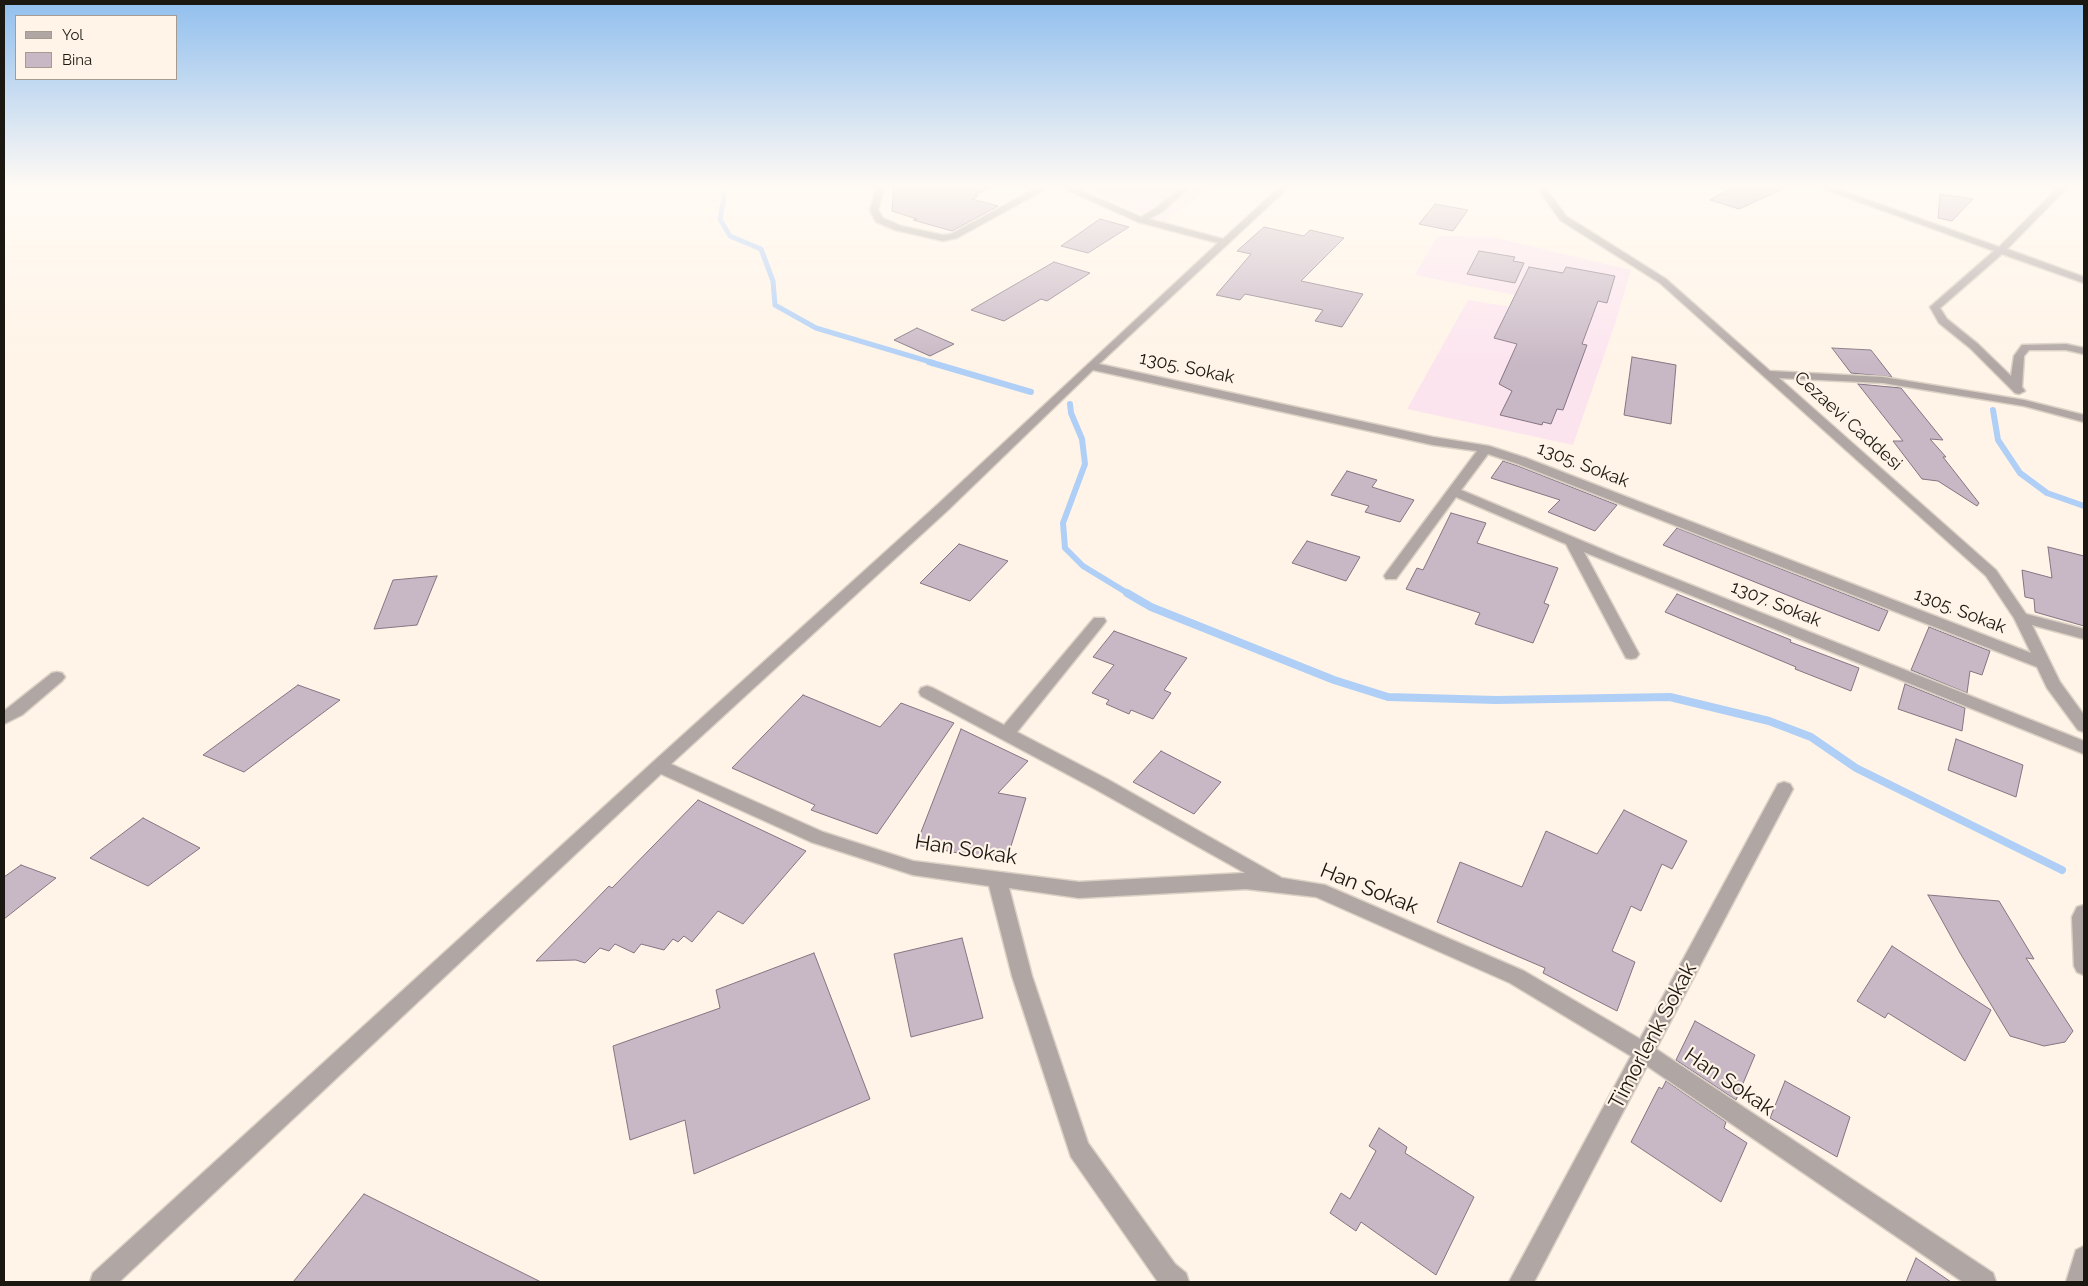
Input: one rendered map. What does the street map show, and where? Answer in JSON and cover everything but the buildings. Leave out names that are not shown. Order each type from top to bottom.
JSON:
[{"type":"street","points":[[102,1282],[659,766],[942,508],[1221,245]]},
{"type":"street","name":"Cezaevi Caddesi","points":[[1606,245],[1663,281],[1991,574],[2021,617],[2053,684],[2084,726]]},
{"type":"street","points":[[1987,245],[2084,280]]},
{"type":"street","points":[[2006,245],[1935,307],[1943,321],[1974,346],[2016,387],[2024,403]]},
{"type":"street","points":[[2016,387],[2019,356],[2026,347],[2066,347],[2084,351]]},
{"type":"street","name":"1305. Sokak","points":[[1091,366],[1434,441],[1485,449],[1522,461],[2042,663]]},
{"type":"street","points":[[1768,374],[1883,380],[2024,403],[2084,418]]},
{"type":"street","points":[[1391,576],[1485,449]]},
{"type":"street","name":"1307. Sokak","points":[[1455,492],[1572,542],[2084,748]]},
{"type":"street","points":[[1572,542],[1631,654]]},
{"type":"street","points":[[2021,617],[2084,634]]},
{"type":"street","points":[[1006,734],[1099,620]]},
{"type":"street","points":[[4,718],[16,711],[57,677]]},
{"type":"street","points":[[927,692],[1101,784],[1282,885]]},
{"type":"street","name":"Han Sokak","points":[[659,766],[817,837],[913,868],[1079,890],[1246,881],[1318,890],[1516,977],[1645,1053],[1984,1282]]},
{"type":"street","name":"Timorlenk Sokak","points":[[1521,1282],[1645,1053],[1784,789]]},
{"type":"street","points":[[997,879],[1022,976],[1079,1149],[1166,1273],[1177,1282]]},
{"type":"street","points":[[2084,912],[2081,917],[2084,966]]},
{"type":"street","points":[[2078,1282],[2084,1258]]},
{"type":"shaded area","points":[[1432,245],[1526,245],[1631,270],[1615,324],[1573,445],[1407,409],[1468,300],[1518,308],[1525,297],[1415,275]]},
{"type":"waterway","points":[[751,245],[761,249],[773,281],[775,305],[816,328],[934,363]]},
{"type":"waterway","points":[[929,362],[1031,392]]},
{"type":"waterway","points":[[1070,404],[1071,413],[1082,439],[1085,464],[1063,523],[1065,548],[1083,566],[1129,594]]},
{"type":"waterway","points":[[1993,410],[1998,440],[2020,473],[2047,493],[2084,506]]},
{"type":"waterway","points":[[1127,593],[1151,607],[1334,680],[1388,697],[1496,700],[1670,697],[1769,721],[1811,737],[1856,768],[2062,870]]}]
